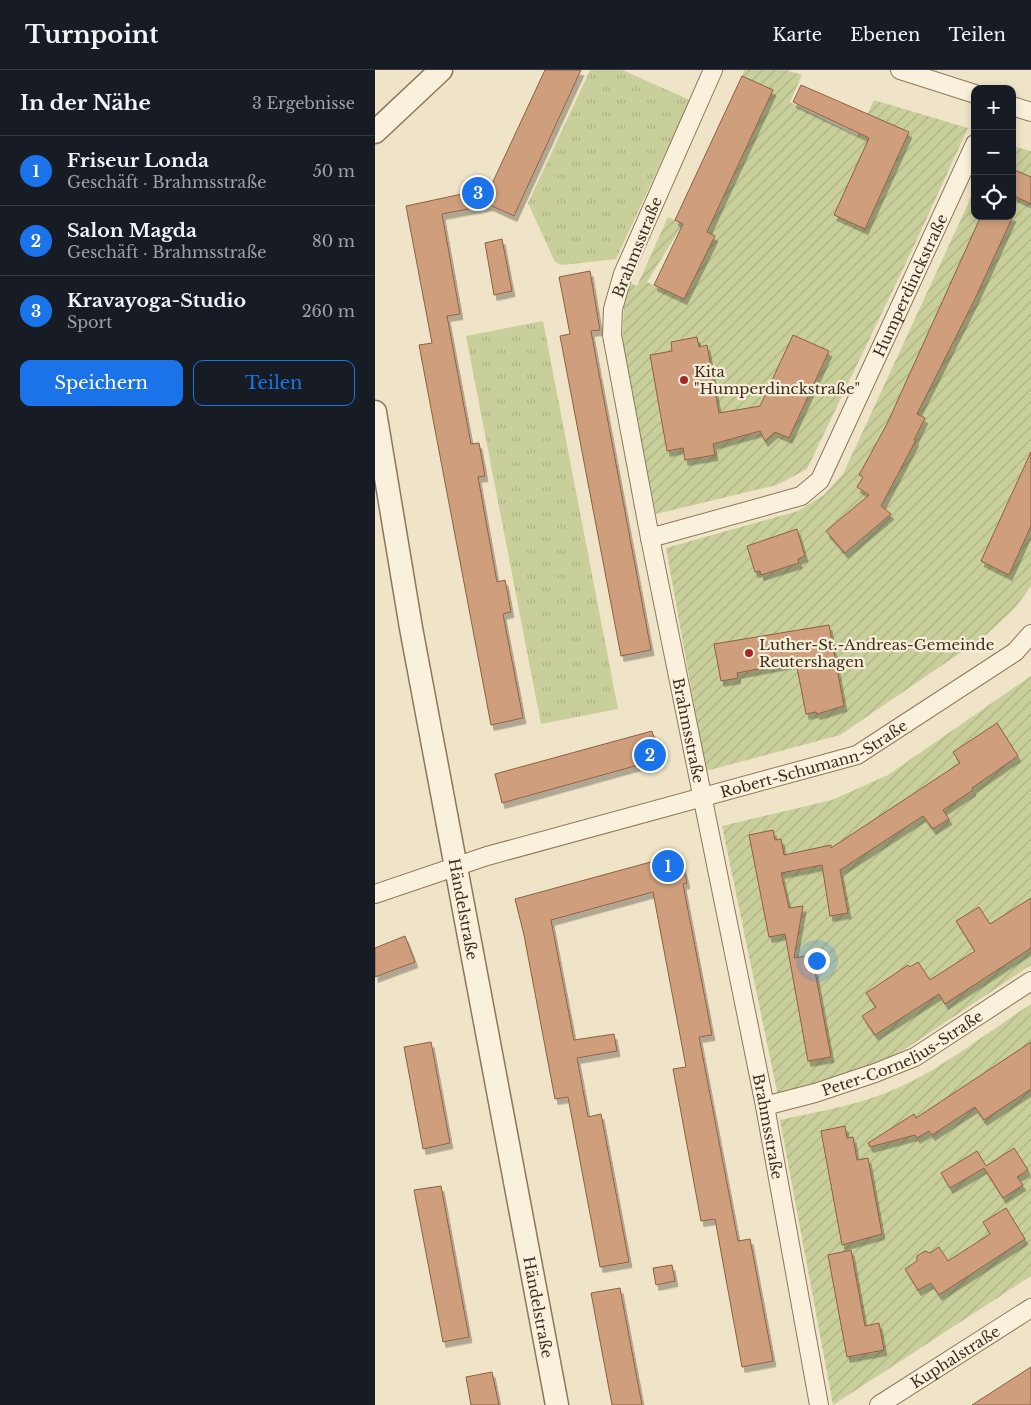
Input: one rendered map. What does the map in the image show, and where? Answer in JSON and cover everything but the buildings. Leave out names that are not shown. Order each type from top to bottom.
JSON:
[{"type":"street","points":[[375,132],[441,70]]},
{"type":"street","name":"Brahmsstraße","points":[[713,70],[626,266],[613,309],[612,335],[650,538],[765,1106],[819,1405]]},
{"type":"street","points":[[901,70],[971,93]]},
{"type":"street","points":[[1016,107],[1031,112]]},
{"type":"street","name":"Humperdinckstraße","points":[[650,538],[801,496],[819,480],[971,153]]},
{"type":"street","name":"Händelstraße","points":[[375,412],[411,628],[557,1405]]},
{"type":"street","name":"Robert-Schumann-Straße","points":[[375,894],[456,866],[857,755],[1015,652],[1031,634]]},
{"type":"street","name":"Peter-Cornelius-Straße","points":[[765,1106],[815,1093],[875,1073],[915,1057],[1031,981]]},
{"type":"street","name":"Kuphalstraße","points":[[879,1405],[1031,1308]]},
{"type":"green space","points":[[590,70],[622,70],[690,100],[616,259],[562,265],[555,262],[528,203]]},
{"type":"green space","points":[[744,70],[786,70],[802,75],[790,102],[857,136],[874,100],[968,128],[914,246],[807,469],[777,485],[656,514],[622,348],[625,281],[637,286],[668,217],[683,224],[647,282],[684,299],[714,236],[707,232],[772,90],[742,76]]},
{"type":"green space","points":[[1016,147],[1031,151],[1031,586],[1015,608],[985,636],[840,735],[706,771],[666,548],[798,511],[825,494],[843,474],[971,198],[971,220],[1016,220]]},
{"type":"green space","points":[[543,321],[618,709],[541,724],[466,336]]},
{"type":"green space","points":[[1031,676],[1031,965],[904,1050],[867,1069],[778,1096],[722,826],[832,800],[888,775]]},
{"type":"green space","points":[[1031,1004],[1031,1276],[833,1405],[780,1120],[861,1101],[906,1084],[961,1052]]},
{"type":"place","name":"Kravayoga-Studio","points":[[478,193]]},
{"type":"place","name":"Kita \"Humperdinckstraße\"","points":[[684,380]]},
{"type":"place","name":"Luther-St.-Andreas-Gemeinde Reutershagen","points":[[749,653]]},
{"type":"place","name":"Salon Magda","points":[[650,755]]},
{"type":"place","name":"Friseur Londa","points":[[668,866]]}]
